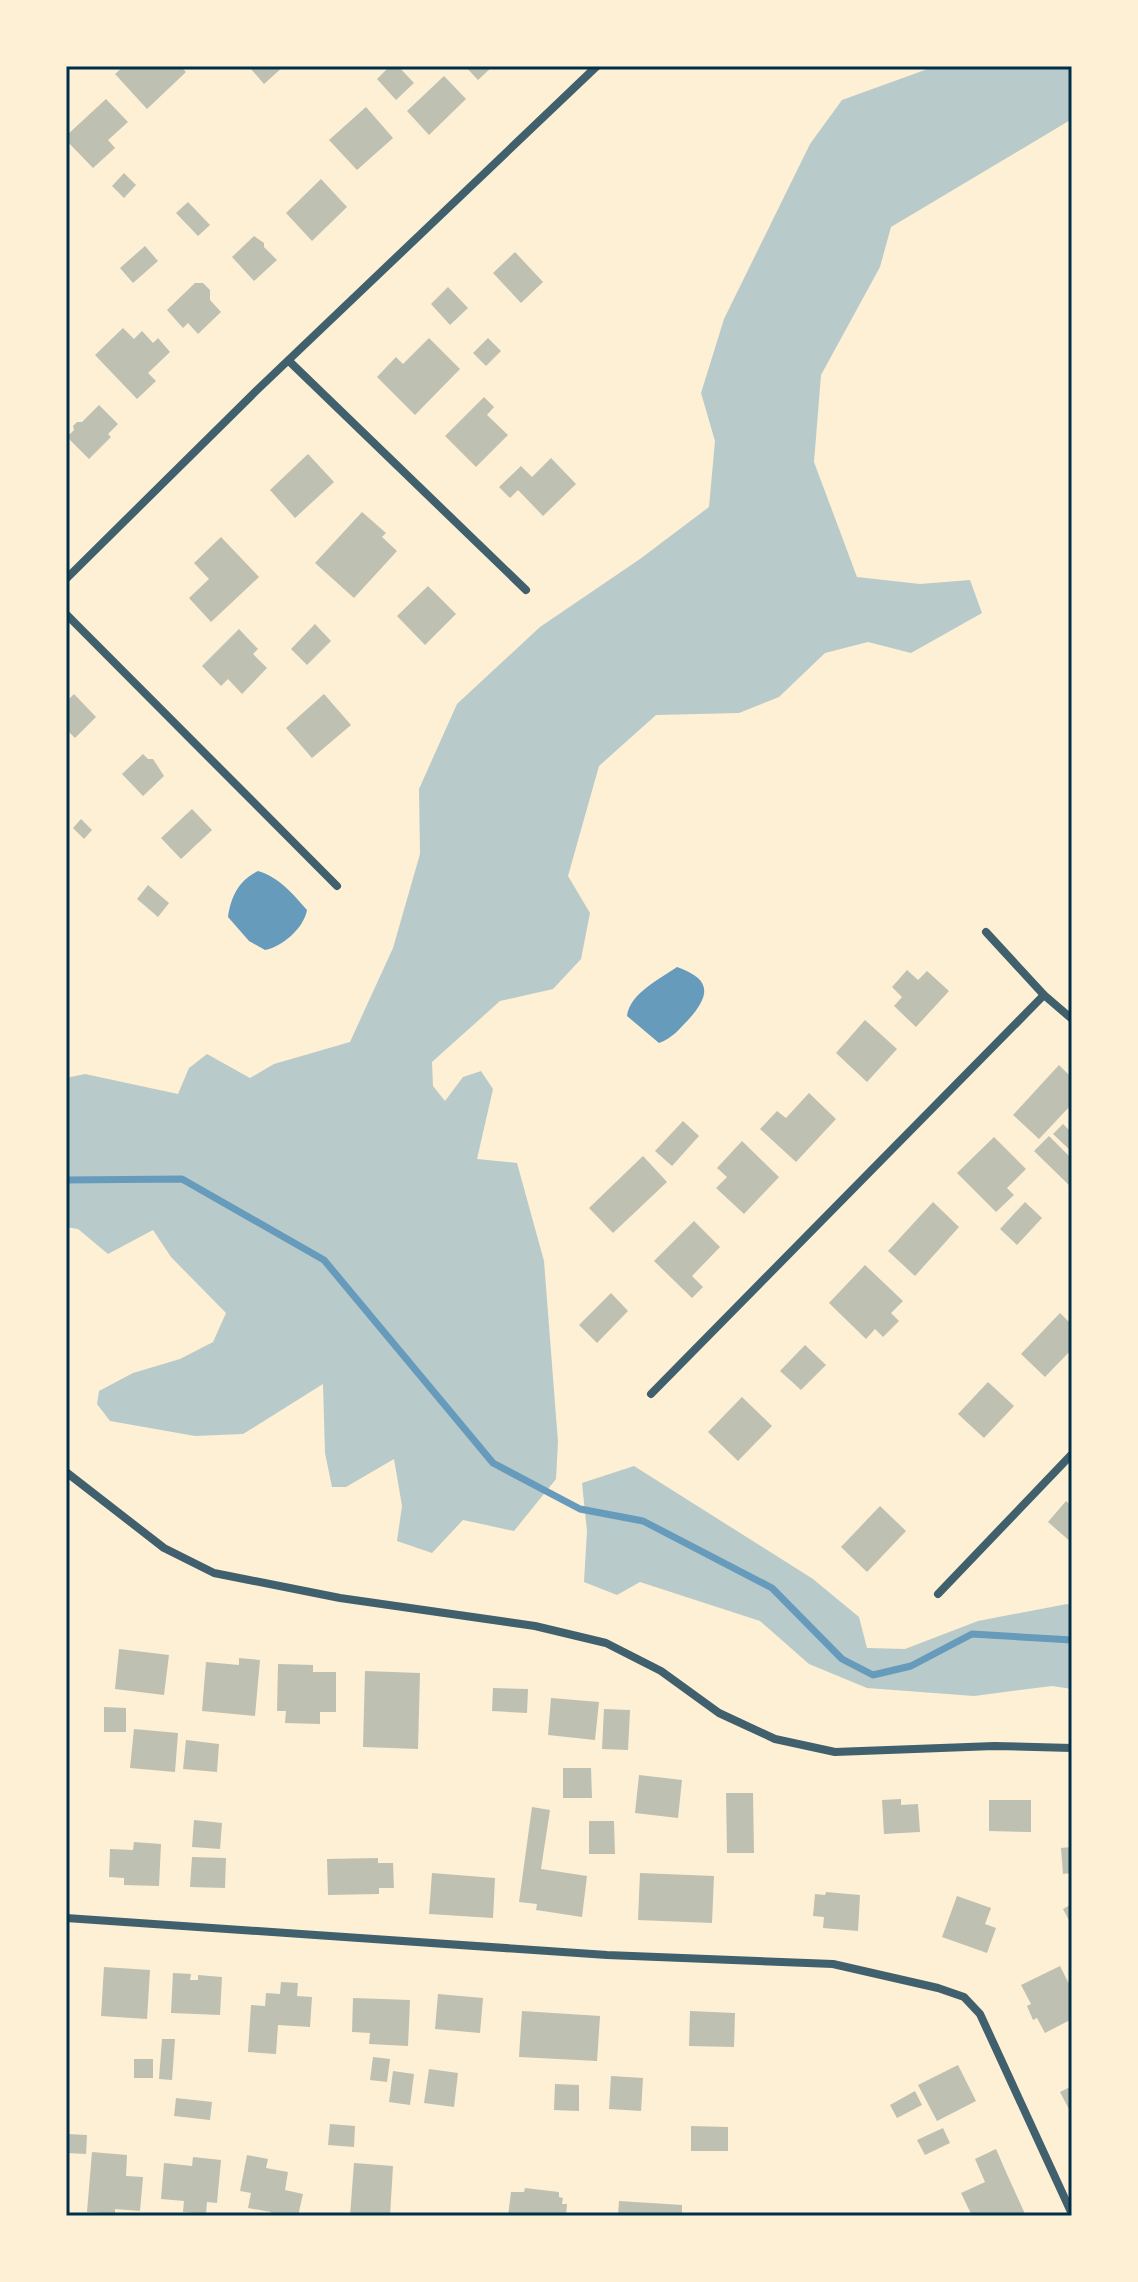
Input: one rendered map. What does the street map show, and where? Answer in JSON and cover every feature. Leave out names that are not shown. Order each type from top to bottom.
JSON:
[{"type":"street","points":[[66,579],[597,66]]},
{"type":"street","points":[[289,361],[526,590]]},
{"type":"street","points":[[66,614],[337,886]]},
{"type":"street","points":[[986,932],[1044,995],[1072,1019]]},
{"type":"street","points":[[651,1394],[1044,995]]},
{"type":"street","points":[[938,1594],[1072,1454]]},
{"type":"street","points":[[66,1472],[164,1548],[214,1573],[340,1598],[535,1626],[606,1643],[661,1671],[719,1713],[775,1739],[835,1752],[994,1746],[1072,1748]]},
{"type":"street","points":[[66,1918],[607,1955],[833,1964],[938,1988],[964,1997],[980,2014],[1072,2214]]},
{"type":"shaded area","points":[[936,66],[1072,66],[1072,119],[891,227],[880,267],[821,375],[814,462],[857,577],[920,584],[970,580],[982,613],[911,653],[868,642],[825,653],[779,697],[739,713],[656,715],[599,766],[568,876],[590,913],[581,959],[553,989],[500,1001],[432,1062],[433,1086],[445,1101],[463,1077],[481,1071],[493,1089],[477,1159],[517,1163],[544,1261],[558,1442],[556,1479],[514,1531],[463,1520],[432,1553],[397,1541],[402,1506],[394,1459],[346,1487],[332,1487],[325,1453],[323,1384],[243,1434],[195,1436],[110,1421],[97,1404],[99,1391],[133,1373],[180,1359],[213,1342],[226,1313],[171,1257],[153,1230],[108,1254],[78,1229],[66,1227],[66,1078],[85,1074],[178,1094],[189,1068],[207,1054],[250,1078],[274,1064],[350,1042],[393,948],[420,854],[419,789],[457,704],[540,627],[640,559],[709,507],[715,441],[701,393],[724,319],[810,144],[842,100]]},
{"type":"shaded area","points":[[634,1466],[813,1579],[859,1617],[867,1648],[905,1649],[978,1621],[1067,1604],[1072,1606],[1072,1689],[1052,1686],[974,1696],[867,1688],[809,1664],[760,1621],[640,1582],[617,1595],[584,1582],[587,1531],[582,1483]]},
{"type":"water","points":[[258,871],[279,882],[307,910],[302,923],[291,936],[265,950],[249,941],[228,917],[237,890]]},
{"type":"water","points":[[677,967],[702,982],[704,995],[689,1019],[672,1036],[659,1043],[627,1016],[640,994]]},
{"type":"building","points":[[124,66],[180,66],[186,72],[147,109],[115,74]]},
{"type":"building","points":[[284,66],[264,84],[250,68]]},
{"type":"building","points":[[390,66],[398,66],[414,83],[396,100],[377,79]]},
{"type":"building","points":[[465,66],[493,66],[478,80]]},
{"type":"building","points":[[444,76],[466,99],[429,135],[407,111]]},
{"type":"building","points":[[106,99],[128,122],[108,140],[115,148],[93,168],[66,140],[66,136]]},
{"type":"building","points":[[366,107],[393,138],[357,170],[329,140]]},
{"type":"building","points":[[124,173],[136,185],[124,198],[112,186]]},
{"type":"building","points":[[321,179],[347,207],[312,241],[286,213]]},
{"type":"building","points":[[188,202],[210,225],[198,236],[176,213]]},
{"type":"building","points":[[254,236],[277,260],[254,281],[232,257]]},
{"type":"building","points":[[145,246],[158,261],[133,283],[120,268]]},
{"type":"building","points":[[515,252],[543,282],[521,303],[493,273]]},
{"type":"building","points":[[195,283],[203,283],[210,290],[210,300],[221,312],[198,334],[188,323],[183,328],[167,310]]},
{"type":"building","points":[[448,287],[468,308],[450,325],[431,304]]},
{"type":"building","points":[[123,328],[134,339],[142,331],[153,343],[158,338],[170,352],[148,373],[156,381],[137,399],[95,355]]},
{"type":"building","points":[[429,338],[460,369],[415,415],[377,377],[396,357],[403,364]]},
{"type":"building","points":[[488,338],[501,351],[486,366],[473,353]]},
{"type":"building","points":[[484,397],[494,407],[487,415],[508,435],[476,467],[445,436]]},
{"type":"building","points":[[99,405],[118,424],[108,434],[111,437],[89,459],[67,437],[77,422],[82,422]]},
{"type":"building","points":[[308,454],[334,482],[295,518],[270,490]]},
{"type":"building","points":[[551,458],[576,484],[543,516],[518,490],[510,498],[499,487],[521,466],[532,477]]},
{"type":"building","points":[[362,512],[386,533],[382,537],[397,551],[354,598],[315,563]]},
{"type":"building","points":[[221,537],[259,577],[211,622],[189,598],[209,579],[194,563]]},
{"type":"building","points":[[428,586],[456,614],[425,645],[397,616]]},
{"type":"building","points":[[315,624],[331,641],[307,665],[291,649]]},
{"type":"building","points":[[239,629],[258,649],[253,654],[267,668],[242,694],[228,679],[221,686],[202,666]]},
{"type":"building","points":[[74,694],[96,717],[75,738],[66,729],[66,702]]},
{"type":"building","points":[[324,694],[351,725],[312,758],[286,728]]},
{"type":"building","points":[[143,754],[153,759],[164,776],[143,796],[122,774]]},
{"type":"building","points":[[192,809],[212,830],[181,859],[161,838]]},
{"type":"building","points":[[81,819],[92,830],[84,839],[73,828]]},
{"type":"building","points":[[148,885],[169,903],[158,917],[137,899]]},
{"type":"building","points":[[907,970],[918,980],[927,971],[949,991],[916,1027],[894,1006],[902,997],[892,987]]},
{"type":"building","points":[[865,1020],[897,1049],[867,1082],[836,1053]]},
{"type":"building","points":[[1059,1065],[1072,1078],[1072,1104],[1039,1139],[1013,1115]]},
{"type":"building","points":[[809,1093],[836,1119],[796,1162],[760,1129],[777,1111],[786,1118]]},
{"type":"building","points":[[683,1121],[699,1136],[672,1166],[655,1151]]},
{"type":"building","points":[[1063,1124],[1072,1133],[1072,1152],[1053,1134]]},
{"type":"building","points":[[1049,1136],[1072,1159],[1072,1188],[1034,1151]]},
{"type":"building","points":[[994,1137],[1026,1169],[1007,1188],[1014,1195],[996,1212],[957,1173]]},
{"type":"building","points":[[742,1141],[779,1177],[744,1214],[716,1188],[727,1177],[717,1168]]},
{"type":"building","points":[[643,1156],[667,1182],[613,1233],[589,1208]]},
{"type":"building","points":[[933,1202],[959,1227],[915,1276],[888,1251]]},
{"type":"building","points":[[1025,1202],[1042,1218],[1017,1245],[1000,1229]]},
{"type":"building","points":[[694,1221],[720,1247],[692,1276],[703,1287],[692,1298],[654,1261]]},
{"type":"building","points":[[865,1265],[903,1301],[891,1313],[899,1321],[883,1337],[875,1329],[866,1339],[829,1303]]},
{"type":"building","points":[[611,1293],[628,1311],[597,1343],[579,1325]]},
{"type":"building","points":[[1060,1313],[1072,1325],[1072,1349],[1045,1377],[1021,1354]]},
{"type":"building","points":[[805,1345],[826,1365],[801,1390],[780,1371]]},
{"type":"building","points":[[988,1382],[1014,1406],[984,1438],[958,1414]]},
{"type":"building","points":[[742,1397],[772,1426],[738,1461],[708,1432]]},
{"type":"building","points":[[1066,1501],[1072,1506],[1072,1543],[1048,1522]]},
{"type":"building","points":[[880,1506],[906,1531],[867,1572],[841,1547]]},
{"type":"building","points":[[119,1649],[169,1655],[164,1695],[115,1689]]},
{"type":"building","points":[[239,1658],[260,1660],[255,1716],[202,1711],[206,1662],[239,1665]]},
{"type":"building","points":[[278,1664],[313,1665],[313,1672],[336,1672],[336,1712],[320,1712],[320,1724],[285,1723],[286,1711],[277,1711]]},
{"type":"building","points":[[365,1671],[420,1673],[418,1749],[363,1747]]},
{"type":"building","points":[[493,1688],[528,1689],[527,1713],[492,1711]]},
{"type":"building","points":[[551,1698],[599,1702],[595,1740],[548,1735]]},
{"type":"building","points":[[104,1707],[126,1708],[126,1732],[104,1732]]},
{"type":"building","points":[[604,1709],[630,1710],[628,1750],[602,1749]]},
{"type":"building","points":[[134,1729],[178,1733],[175,1772],[130,1768]]},
{"type":"building","points":[[186,1740],[219,1744],[217,1772],[183,1769]]},
{"type":"building","points":[[563,1768],[591,1768],[592,1798],[563,1798]]},
{"type":"building","points":[[639,1775],[682,1780],[678,1818],[635,1813]]},
{"type":"building","points":[[726,1793],[753,1793],[754,1853],[727,1853]]},
{"type":"building","points":[[901,1799],[901,1805],[918,1804],[920,1832],[884,1834],[882,1800]]},
{"type":"building","points":[[989,1800],[1031,1800],[1031,1832],[989,1831]]},
{"type":"building","points":[[532,1807],[550,1810],[541,1869],[587,1876],[582,1917],[536,1910],[537,1904],[519,1902]]},
{"type":"building","points":[[194,1820],[222,1823],[220,1849],[192,1847]]},
{"type":"building","points":[[589,1821],[614,1821],[615,1854],[589,1854]]},
{"type":"building","points":[[134,1842],[161,1844],[159,1886],[124,1885],[124,1878],[109,1877],[110,1849],[133,1850]]},
{"type":"building","points":[[1072,1847],[1072,1873],[1063,1874],[1061,1848]]},
{"type":"building","points":[[192,1857],[226,1858],[225,1888],[190,1887]]},
{"type":"building","points":[[378,1858],[378,1863],[393,1863],[394,1888],[379,1888],[379,1894],[328,1895],[327,1859]]},
{"type":"building","points":[[432,1873],[495,1878],[493,1918],[429,1914]]},
{"type":"building","points":[[640,1873],[714,1876],[712,1923],[638,1920]]},
{"type":"building","points":[[826,1892],[860,1895],[858,1931],[823,1928],[824,1917],[813,1916],[815,1894],[825,1895]]},
{"type":"building","points":[[957,1896],[991,1908],[985,1924],[996,1928],[987,1953],[942,1937]]},
{"type":"building","points":[[1072,1904],[1072,1926],[1063,1909]]},
{"type":"building","points":[[1060,1966],[1072,1990],[1072,2019],[1045,2033],[1037,2018],[1033,2020],[1027,2006],[1031,2004],[1021,1985]]},
{"type":"building","points":[[104,1967],[150,1970],[147,2019],[101,2016]]},
{"type":"building","points":[[173,1973],[191,1974],[190,1980],[198,1980],[198,1975],[222,1977],[220,2015],[171,2013]]},
{"type":"building","points":[[281,1982],[298,1983],[297,1996],[312,1997],[310,2027],[278,2025],[276,2054],[248,2052],[251,2005],[265,2006],[266,1993],[280,1994]]},
{"type":"building","points":[[438,1994],[483,1998],[480,2033],[435,2029]]},
{"type":"building","points":[[353,1998],[410,2000],[408,2046],[369,2044],[370,2033],[352,2032]]},
{"type":"building","points":[[522,2011],[600,2016],[597,2061],[519,2057]]},
{"type":"building","points":[[690,2011],[735,2013],[734,2047],[689,2046]]},
{"type":"building","points":[[162,2039],[175,2039],[172,2080],[159,2079]]},
{"type":"building","points":[[373,2057],[390,2059],[387,2082],[370,2080]]},
{"type":"building","points":[[134,2059],[153,2059],[153,2078],[134,2078]]},
{"type":"building","points":[[958,2065],[976,2101],[937,2121],[918,2085]]},
{"type":"building","points":[[429,2069],[458,2073],[454,2107],[424,2103]]},
{"type":"building","points":[[393,2071],[414,2074],[410,2105],[389,2102]]},
{"type":"building","points":[[611,2076],[643,2078],[641,2111],[609,2109]]},
{"type":"building","points":[[555,2084],[579,2085],[579,2111],[554,2110]]},
{"type":"building","points":[[1072,2086],[1072,2115],[1060,2092]]},
{"type":"building","points":[[915,2091],[922,2105],[897,2118],[890,2105]]},
{"type":"building","points":[[176,2098],[212,2102],[210,2120],[174,2116]]},
{"type":"building","points":[[330,2124],[355,2126],[354,2147],[328,2145]]},
{"type":"building","points":[[691,2126],[728,2127],[728,2151],[691,2151]]},
{"type":"building","points":[[943,2128],[950,2143],[925,2155],[917,2140]]},
{"type":"building","points":[[67,2134],[87,2135],[86,2154],[66,2153]]},
{"type":"building","points":[[996,2149],[1026,2216],[972,2216],[961,2193],[985,2182],[975,2159]]},
{"type":"building","points":[[92,2152],[127,2155],[126,2176],[143,2177],[140,2211],[115,2209],[115,2214],[87,2212]]},
{"type":"building","points":[[247,2155],[268,2159],[266,2168],[288,2172],[285,2190],[303,2194],[298,2216],[271,2216],[271,2212],[248,2208],[251,2193],[240,2191]]},
{"type":"building","points":[[193,2157],[221,2160],[217,2203],[207,2202],[206,2214],[183,2212],[184,2201],[161,2199],[164,2163],[192,2166]]},
{"type":"building","points":[[354,2163],[393,2166],[390,2216],[350,2216]]},
{"type":"building","points":[[525,2188],[559,2192],[559,2197],[563,2198],[562,2204],[567,2204],[566,2216],[508,2216],[511,2192],[524,2192]]},
{"type":"building","points":[[619,2201],[682,2205],[682,2216],[618,2216]]},
{"type":"waterway","points":[[66,1180],[182,1179],[324,1260],[493,1463],[580,1509],[643,1521],[772,1588],[842,1659],[873,1675],[911,1666],[972,1634],[1072,1640]]}]
